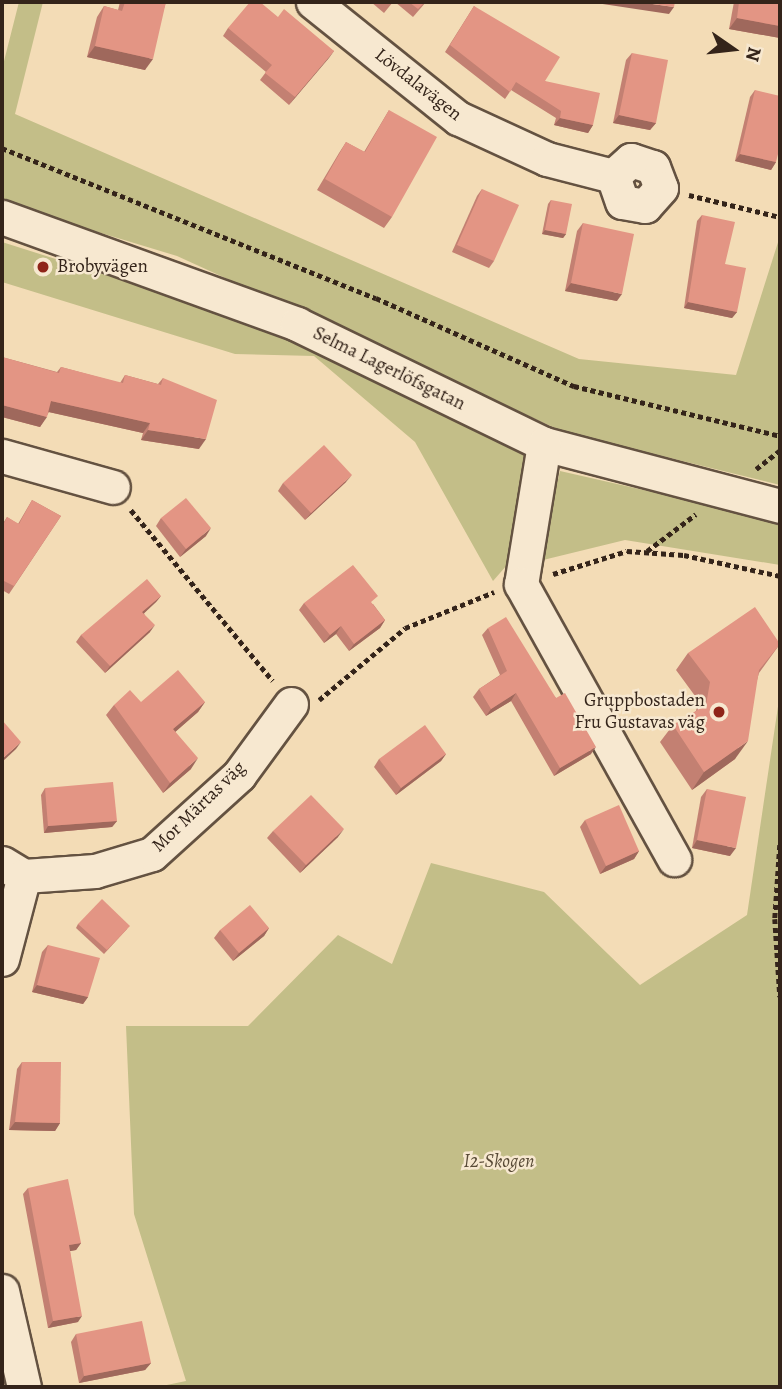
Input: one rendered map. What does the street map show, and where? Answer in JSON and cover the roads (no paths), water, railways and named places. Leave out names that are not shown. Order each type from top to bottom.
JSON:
[{"type":"street","name":"Lövdalavägen","points":[[313,2],[458,118],[547,159],[613,176],[622,202],[645,206],[661,188]]},
{"type":"street","name":"Selma Lagerlöfsgatan","points":[[2,217],[297,324],[544,444],[780,506]]},
{"type":"street","points":[[544,444],[521,584],[674,859]]},
{"type":"street","points":[[2,456],[113,487]]},
{"type":"street","name":"Mor Märtas väg","points":[[13,869],[94,871],[152,854],[239,775],[292,704]]},
{"type":"street","points":[[2,959],[13,869]]},
{"type":"street","points":[[2,1291],[24,1387]]},
{"type":"place","name":"Brobyvägen","points":[[43,267]]},
{"type":"place","name":"Gruppbostaden Fru Gustavas väg","points":[[719,712]]},
{"type":"park label","name":"I2-Skogen","points":[[499,1162]]}]
